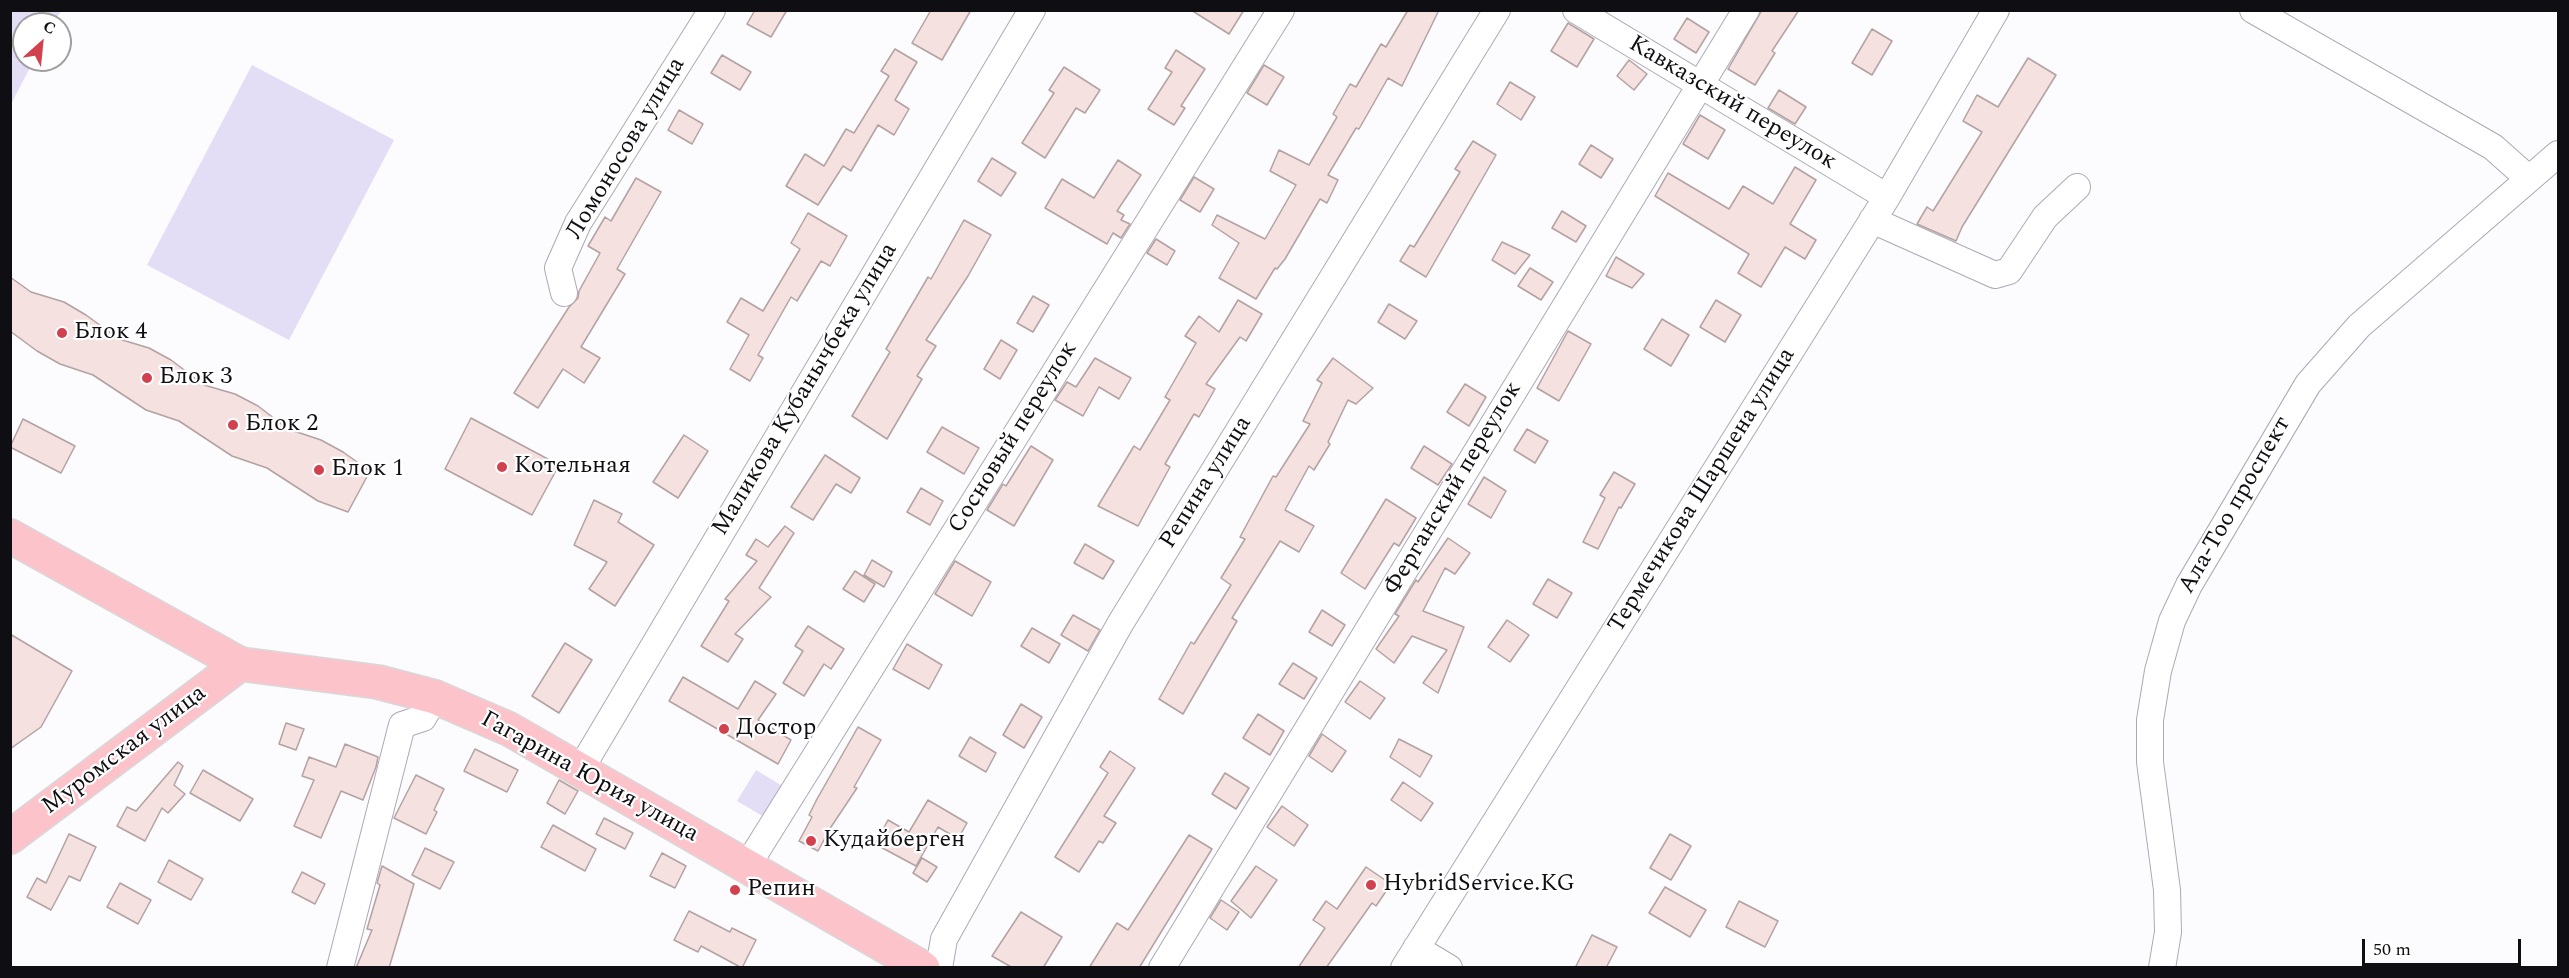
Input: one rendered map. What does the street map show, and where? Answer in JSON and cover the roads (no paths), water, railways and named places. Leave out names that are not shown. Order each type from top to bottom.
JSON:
[{"type":"main road","name":"Гагарина Юрия улица","points":[[10,536],[240,664],[378,682],[435,697],[509,729],[923,968]]},
{"type":"main road","name":"Муромская улица","points":[[10,837],[240,664]]},
{"type":"street","name":"Ломоносова улица","points":[[564,293],[558,268],[578,223],[712,10]]},
{"type":"street","name":"Маликова Кубанычбека улица","points":[[580,770],[1032,10]]},
{"type":"street","name":"Сосновый переулок","points":[[747,866],[1281,10]]},
{"type":"street","name":"Репина улица","points":[[939,968],[944,939],[1120,624],[1497,10]]},
{"type":"street","name":"Кавказский переулок","points":[[1576,10],[1887,197]]},
{"type":"street","name":"Ферганский переулок","points":[[1162,968],[1746,10]]},
{"type":"street","name":"Термечикова Шаршена улица","points":[[1410,958],[1887,197],[1996,10]]},
{"type":"street","points":[[2253,10],[2493,147],[2529,179]]},
{"type":"street","name":"Ала-Тоо проспект","points":[[2163,968],[2168,932],[2168,890],[2153,799],[2150,720],[2158,671],[2172,621],[2189,585],[2289,414],[2329,358],[2358,326],[2559,154]]},
{"type":"street","points":[[1872,220],[1995,275],[2002,275],[2009,270],[2045,217],[2077,187]]},
{"type":"street","points":[[340,968],[402,725],[423,718],[435,697]]},
{"type":"street","points":[[1410,958],[1449,968]]},
{"type":"place","name":"Блок 4","points":[[62,333]]},
{"type":"place","name":"Блок 3","points":[[147,378]]},
{"type":"place","name":"Блок 2","points":[[233,425]]},
{"type":"place","name":"Котельная","points":[[502,467]]},
{"type":"place","name":"Блок 1","points":[[319,470]]},
{"type":"place","name":"Достор","points":[[724,729]]},
{"type":"place","name":"Кудайберген","points":[[811,841]]},
{"type":"place","name":"HybridService.KG","points":[[1371,885]]},
{"type":"place","name":"Репин","points":[[735,890]]}]
